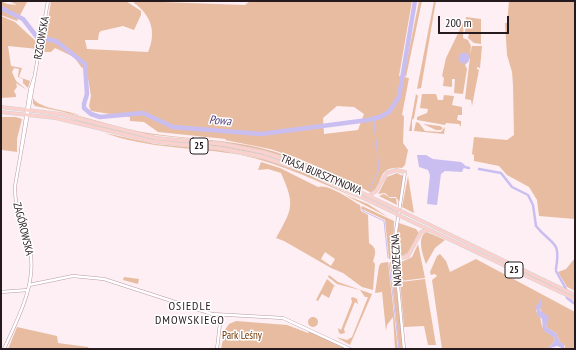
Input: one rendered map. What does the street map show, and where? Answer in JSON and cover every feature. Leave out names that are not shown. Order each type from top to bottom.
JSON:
[{"type":"main road","name":"TRASA BURSZTYNOWA","points":[[1,107],[28,109],[65,115],[141,135],[222,144],[264,152],[314,170],[381,201],[575,299]]},
{"type":"main road","name":"TRASA BURSZTYNOWA","points":[[1,112],[67,120],[145,140],[223,149],[260,156],[310,173],[432,231],[453,238],[575,295]]},
{"type":"main road","points":[[369,196],[376,191],[387,173],[396,170],[405,172]]},
{"type":"main road","points":[[376,191],[381,201]]},
{"type":"main road","points":[[415,223],[421,232]]},
{"type":"main road","points":[[395,260],[408,256],[421,232],[426,230],[432,231]]},
{"type":"street","name":"RZGOWSKA","points":[[31,94],[48,1]]},
{"type":"street","name":"ZAGÓROWSKA","points":[[4,349],[28,290],[31,270],[30,252],[19,217],[15,197],[15,182],[31,94]]},
{"type":"street","name":"NADRZECZNA","points":[[404,349],[395,260],[395,232],[405,172]]},
{"type":"street","points":[[29,285],[68,276],[104,279],[212,314],[221,319]]},
{"type":"street","points":[[1,292],[28,290]]},
{"type":"street","points":[[217,317],[221,314],[283,318],[317,332],[350,349]]},
{"type":"street","points":[[217,349],[221,314]]},
{"type":"street","points":[[221,319],[228,315]]},
{"type":"street","points":[[217,317],[220,328]]},
{"type":"green space","points":[[1,1],[7,4],[17,5],[9,1],[27,2],[17,21],[1,15]]},
{"type":"green space","points":[[51,1],[126,1],[141,11],[141,15],[134,30],[123,26],[101,31],[99,33],[98,40],[85,40],[87,49],[148,52],[152,38],[151,24],[145,13],[134,3],[134,1],[245,5],[250,1],[412,1],[399,76],[409,78],[402,115],[404,116],[403,143],[408,150],[405,165],[402,168],[388,169],[382,175],[376,189],[372,193],[295,157],[270,149],[225,140],[226,139],[158,132],[144,122],[130,121],[130,117],[91,111],[89,106],[91,96],[86,66],[82,68],[74,57],[55,48],[51,52],[43,52]],"holes":[[[337,106],[354,107],[364,114],[358,130],[324,134],[323,118]]]},
{"type":"green space","points":[[419,1],[422,1],[406,77],[404,75]]},
{"type":"green space","points":[[434,1],[436,1],[421,88],[417,89]]},
{"type":"green space","points":[[509,1],[575,1],[575,219],[539,216],[537,200],[529,187],[507,175],[499,166],[474,161],[474,155],[472,154],[474,137],[507,140],[514,135],[512,72],[507,55],[505,23],[507,23]]},
{"type":"green space","points":[[1,16],[15,22],[39,44],[38,49],[8,46],[11,66],[22,68],[19,77],[30,81],[28,88],[23,83],[23,79],[18,77],[19,69],[14,68],[12,72],[16,81],[27,90],[16,83],[17,87],[14,91],[16,97],[1,98]]},
{"type":"green space","points":[[466,17],[481,19],[481,44],[474,43],[468,38],[469,34],[465,32]]},
{"type":"green space","points":[[464,21],[463,38],[468,40],[471,46],[470,54],[472,46],[482,46],[480,68],[477,67],[479,70],[472,106],[471,100],[465,99],[470,57],[465,65],[467,69],[463,94],[454,93],[455,79],[452,79],[452,87],[443,86],[444,78],[442,76],[446,58]]},
{"type":"green space","points":[[416,94],[418,96],[414,118],[412,120],[412,131],[409,131]]},
{"type":"green space","points":[[422,94],[436,94],[438,100],[443,100],[444,95],[454,96],[452,105],[462,107],[462,115],[458,115],[457,120],[461,121],[461,127],[459,124],[446,123],[445,125],[417,120],[417,117],[427,113],[428,109],[420,108]]},
{"type":"green space","points":[[33,98],[41,105],[79,115],[36,107],[56,110],[35,106],[33,103]]},
{"type":"green space","points":[[59,111],[68,113],[124,128]]},
{"type":"green space","points":[[36,113],[80,121],[143,137],[226,146],[268,155],[320,174],[396,212],[310,171],[264,155],[223,147],[140,137],[72,120]]},
{"type":"green space","points":[[1,117],[16,117],[22,119],[17,139],[17,152],[2,150],[1,155]]},
{"type":"green space","points":[[416,122],[419,123],[425,131],[441,132],[445,127],[444,134],[414,131]]},
{"type":"green space","points":[[423,124],[440,126],[443,128],[441,130],[436,130]]},
{"type":"green space","points":[[124,128],[148,133],[222,141],[261,148],[301,161],[352,185],[301,162],[266,151],[222,142],[145,134]]},
{"type":"green space","points":[[105,133],[155,144],[218,150],[263,159],[305,173],[361,200],[302,174],[257,159],[224,152],[155,145]]},
{"type":"green space","points":[[261,162],[280,168],[318,187],[328,187],[360,205],[361,211],[368,215],[369,243],[375,251],[373,261],[375,264],[373,290],[362,287],[343,273],[276,238],[289,213],[289,192],[281,173],[268,169],[258,170]],"holes":[[[325,252],[335,259],[331,266],[321,259]]]},
{"type":"green space","points":[[397,173],[403,176],[399,202],[396,197],[389,197],[385,193],[378,194],[387,177]]},
{"type":"green space","points":[[408,176],[414,213],[402,207]]},
{"type":"green space","points":[[343,194],[368,204],[388,217]]},
{"type":"green space","points":[[384,194],[390,198],[396,198],[397,205],[379,196]]},
{"type":"green space","points":[[362,206],[394,221],[393,258],[389,259],[385,220],[362,209]]},
{"type":"green space","points":[[399,223],[416,229],[419,233],[408,253],[400,257],[397,255],[396,238]]},
{"type":"green space","points":[[427,232],[445,240],[435,248],[426,264],[421,241],[424,234]]},
{"type":"green space","points":[[418,244],[425,278],[400,281],[399,263],[412,257]]},
{"type":"green space","points":[[440,254],[446,261],[450,272],[476,259],[575,312],[575,349],[564,349],[565,346],[560,342],[556,333],[546,327],[547,322],[540,308],[539,296],[539,303],[536,311],[540,317],[543,328],[555,338],[554,342],[547,349],[442,349],[432,280],[437,276],[435,274],[431,275],[430,272],[437,256]]},
{"type":"green space","points":[[575,258],[575,291],[567,287],[558,272],[566,269]]},
{"type":"green space","points":[[388,262],[398,349],[395,349],[393,317],[387,325],[386,331],[382,292],[375,293],[379,266],[381,263]]},
{"type":"green space","points":[[390,262],[393,262],[394,264],[403,349],[399,349]]},
{"type":"green space","points":[[329,275],[338,282],[372,294],[350,345],[336,337],[347,340],[352,337],[368,297],[365,297],[360,290],[337,284],[328,277]]},
{"type":"green space","points":[[124,277],[139,279],[138,284],[123,280]]},
{"type":"green space","points":[[327,279],[336,287],[334,286],[329,298],[322,294],[318,301],[316,300]]},
{"type":"green space","points":[[425,279],[436,345],[428,345],[424,326],[404,327],[400,282]]},
{"type":"green space","points":[[353,297],[357,299],[358,304],[355,302],[344,329],[345,333],[341,334],[339,333],[338,328],[341,330],[352,302],[351,298]]},
{"type":"green space","points":[[311,317],[315,317],[318,322],[315,327],[311,327],[308,324],[308,320]]},
{"type":"green space","name":"Park Leśny","points":[[236,321],[287,325],[308,333],[310,331],[347,349],[221,349],[225,330],[229,324]]},
{"type":"green space","points":[[17,327],[57,336],[58,343],[88,347],[89,349],[8,349]]},
{"type":"shaded area","points":[[462,53],[466,53],[468,54],[468,62],[462,63],[459,60],[459,56]]},
{"type":"shaded area","points":[[417,155],[426,155],[433,159],[461,162],[465,165],[462,172],[445,171],[441,174],[437,205],[427,204],[430,175],[428,170],[419,167]]},
{"type":"shaded area","points":[[539,295],[542,303],[540,310],[549,317],[546,327],[556,333],[560,342],[564,344],[564,349],[557,346],[547,349],[554,342],[555,338],[543,330],[542,319],[537,315],[536,306],[539,303]]},
{"type":"waterway","name":"Powa","points":[[1,8],[23,19],[37,37],[56,41],[85,64],[87,94],[84,108],[91,114],[100,117],[143,113],[173,127],[261,134],[368,120],[380,117],[389,112],[399,97],[415,1]]},
{"type":"waterway","points":[[374,119],[375,134]]},
{"type":"waterway","points":[[370,188],[379,170],[376,139]]},
{"type":"waterway","points":[[465,167],[469,168]]},
{"type":"waterway","points":[[479,169],[501,173],[512,187],[528,195],[533,205],[536,226],[556,247],[556,269]]},
{"type":"waterway","points":[[361,207],[363,211],[384,221],[388,258]]},
{"type":"waterway","points":[[389,263],[399,349]]},
{"type":"waterway","points":[[556,271],[566,289],[567,298],[575,304]]},
{"type":"district","name":"OSIEDLE DMOWSKIEGO","points":[[190,314]]}]
